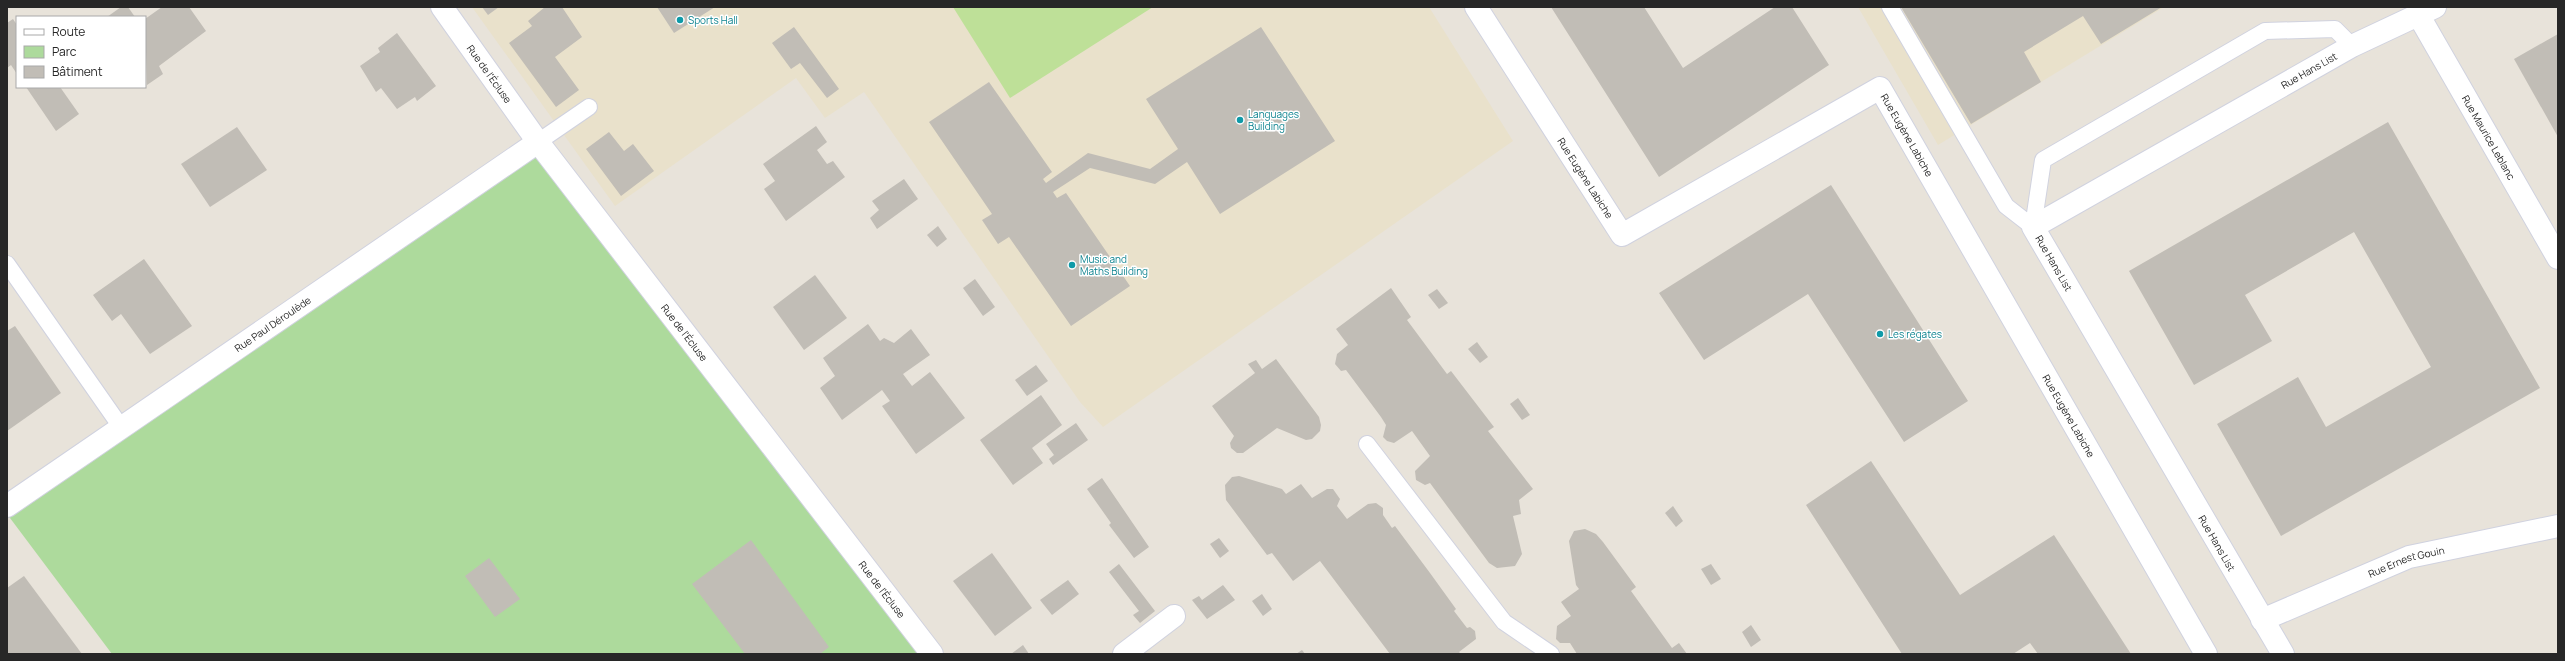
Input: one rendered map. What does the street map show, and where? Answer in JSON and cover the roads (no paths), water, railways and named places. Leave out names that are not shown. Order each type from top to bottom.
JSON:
[{"type":"street","name":"Rue de l'Écluse","points":[[442,7],[538,142],[932,654]]},
{"type":"street","name":"Rue Eugène Labiche","points":[[1476,7],[1622,235],[1880,88],[2206,654]]},
{"type":"street","name":"Rue Hans List","points":[[2283,654],[2033,227],[2352,46],[2422,10]]},
{"type":"street","name":"Rue Maurice Leblanc","points":[[2422,10],[2558,258]]},
{"type":"street","name":"Rue Paul Déroulède","points":[[7,506],[538,142]]},
{"type":"street","name":"Rue Ernest Gouin","points":[[2262,620],[2408,557],[2558,526]]},
{"type":"street","points":[[1124,654],[1174,616]]},
{"type":"lane","points":[[1890,7],[2006,206],[2033,227],[2043,160],[2265,31],[2334,29],[2352,46]]},
{"type":"lane","points":[[538,142],[589,107]]},
{"type":"lane","points":[[7,264],[121,427]]},
{"type":"lane","points":[[1367,444],[1504,622],[1551,654]]},
{"type":"place","name":"Sports Hall","points":[[680,20]]},
{"type":"place","name":"Languages Building","points":[[1240,120]]},
{"type":"place","name":"Music and Maths Building","points":[[1072,265]]},
{"type":"place","name":"Les régates","points":[[1880,334]]}]
